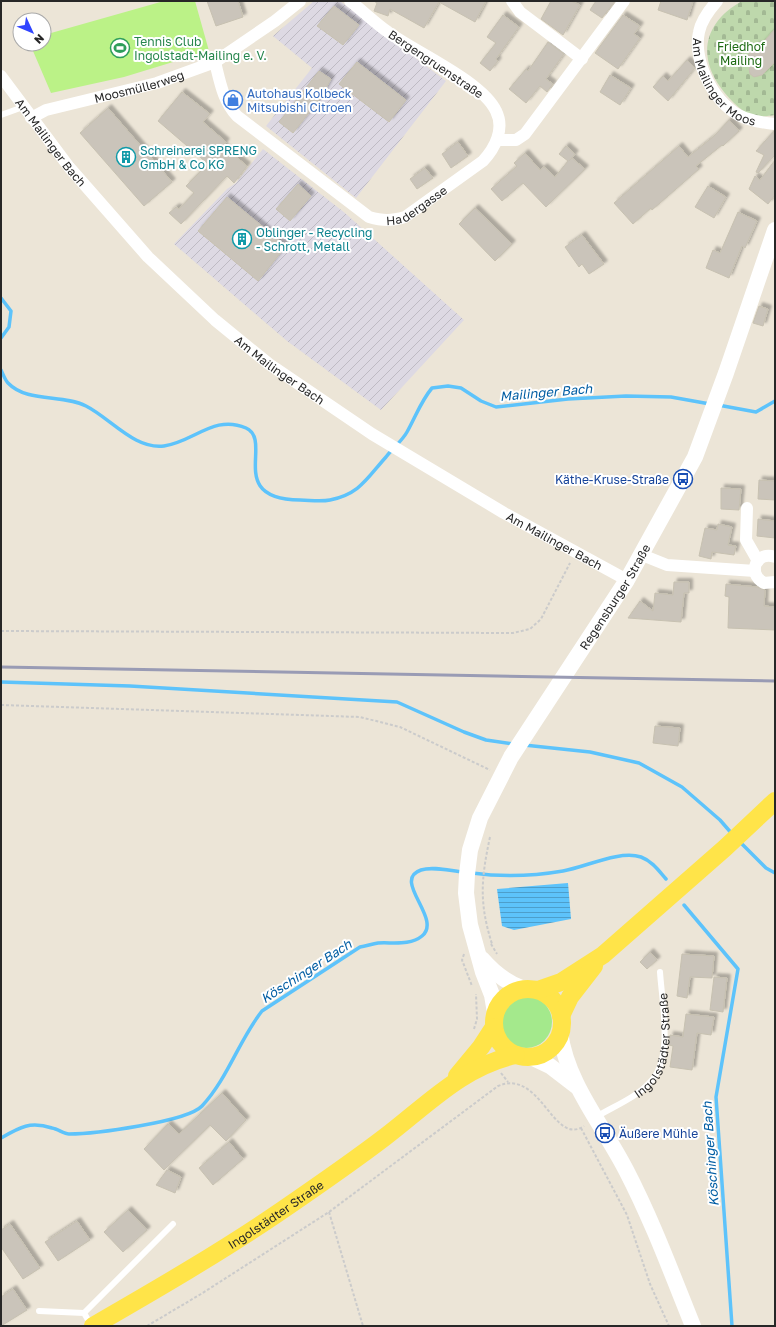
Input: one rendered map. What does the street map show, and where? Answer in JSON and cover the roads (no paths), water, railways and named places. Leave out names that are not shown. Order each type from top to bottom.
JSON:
[{"type":"main road","points":[[448,1087],[481,1047],[503,999],[516,991],[531,990],[561,982],[604,955],[725,848],[775,801]]},
{"type":"main road","points":[[448,1087],[492,1062],[542,1054],[552,1047],[570,997],[604,955]]},
{"type":"main road","points":[[531,990],[553,1000],[561,1024]]},
{"type":"main road","points":[[494,1020],[501,1044],[524,1056]]},
{"type":"main road","name":"Ingolstädter Straße","points":[[90,1322],[217,1253],[281,1211],[385,1137],[448,1087]]},
{"type":"street","name":"Moosmüllerweg","points":[[31,118],[46,110],[157,83],[215,62],[275,21],[300,1]]},
{"type":"street","name":"Bergengruenstraße","points":[[350,1],[388,33],[466,81],[487,98],[496,112],[499,126],[497,140]]},
{"type":"street","points":[[512,1],[520,12],[582,59]]},
{"type":"street","points":[[497,140],[516,140],[525,134],[624,1]]},
{"type":"street","name":"Am Mailinger Moos","points":[[717,1],[709,11],[698,32],[698,52],[709,83],[725,105],[744,118],[775,124]]},
{"type":"street","name":"Hadergasse","points":[[215,62],[224,96],[229,107],[238,116],[358,209],[370,217],[382,221],[393,221],[405,217],[422,206],[483,161],[492,151],[497,140]]},
{"type":"street","name":"Am Mailinger Bach","points":[[1,76],[68,168],[148,257],[215,320],[268,364],[372,434],[504,513],[627,580]]},
{"type":"street","name":"Regensburger Straße","points":[[494,1020],[492,995],[470,925],[466,893],[470,850],[480,818],[500,775],[511,756],[528,728],[627,580],[695,456],[726,373],[775,230]]},
{"type":"street","points":[[747,508],[746,540],[756,566],[756,576],[764,583],[775,582]]},
{"type":"street","points":[[642,555],[667,565],[756,566],[767,556],[775,557]]},
{"type":"street","name":"Regensburger Straße","points":[[477,949],[493,971],[510,984],[531,990]]},
{"type":"street","points":[[561,1024],[566,1060],[577,1086],[596,1117],[632,1184],[657,1237],[693,1326]]},
{"type":"street","points":[[524,1056],[550,1066],[577,1086]]},
{"type":"lane","points":[[1,115],[23,107]]},
{"type":"lane","name":"Ingolstädter Straße","points":[[596,1117],[636,1094],[653,1080],[663,1058],[664,1031],[660,972]]},
{"type":"lane","points":[[39,1311],[90,1322],[173,1224]]},
{"type":"water","points":[[568,883],[571,919],[514,930],[502,926],[497,889]]},
{"type":"waterway","name":"Mailinger Bach","points":[[1,298],[11,311],[9,327],[1,338]]},
{"type":"waterway","name":"Mailinger Bach","points":[[1,370],[7,382],[16,389],[35,396],[77,402],[95,411],[133,438],[153,446],[175,444],[204,430],[224,424],[246,428],[253,435],[256,445],[255,468],[257,480],[264,490],[277,497],[315,501],[326,501],[349,494],[362,484],[405,435],[432,388],[448,386],[461,388],[481,401],[496,407],[568,399],[626,396],[671,397],[710,404]]},
{"type":"waterway","name":"Mailinger Bach","points":[[718,405],[756,412],[775,401]]},
{"type":"waterway","points":[[1,682],[130,686],[397,702],[464,732],[486,740],[514,744]]},
{"type":"waterway","points":[[524,745],[590,752],[639,763],[682,787],[720,820],[733,835]]},
{"type":"waterway","points":[[740,842],[766,868],[775,873]]},
{"type":"waterway","name":"Köschinger Bach","points":[[472,873],[506,875],[541,874],[572,869],[613,857],[632,855],[649,861],[666,879]]},
{"type":"waterway","name":"Köschinger Bach","points":[[1,1138],[20,1128],[31,1125],[44,1126],[67,1134],[81,1133],[139,1126],[160,1122],[193,1112],[202,1106],[211,1095],[262,1011],[360,947],[378,943],[401,943],[412,941],[422,936],[427,929],[426,920],[411,882],[413,875],[421,870],[431,868],[463,872]]},
{"type":"waterway","name":"Köschinger Bach","points":[[684,905],[738,969],[716,1097],[732,1326]]},
{"type":"railway","points":[[1,667],[775,681]]},
{"type":"place","name":"Tennis Club Ingolstadt-Mailing e. V.","points":[[120,48]]},
{"type":"place","name":"Autohaus Kolbeck Mitsubishi Citroen","points":[[233,100]]},
{"type":"place","name":"Schreinerei SPRENG GmbH & Co KG","points":[[126,157]]},
{"type":"place","name":"Oblinger - Recycling - Schrott, Metall","points":[[242,239]]},
{"type":"place","name":"Käthe-Kruse-Straße","points":[[683,479]]},
{"type":"place","name":"Äußere Mühle","points":[[605,1133]]},
{"type":"park label","name":"Friedhof Mailing","points":[[741,53]]}]
